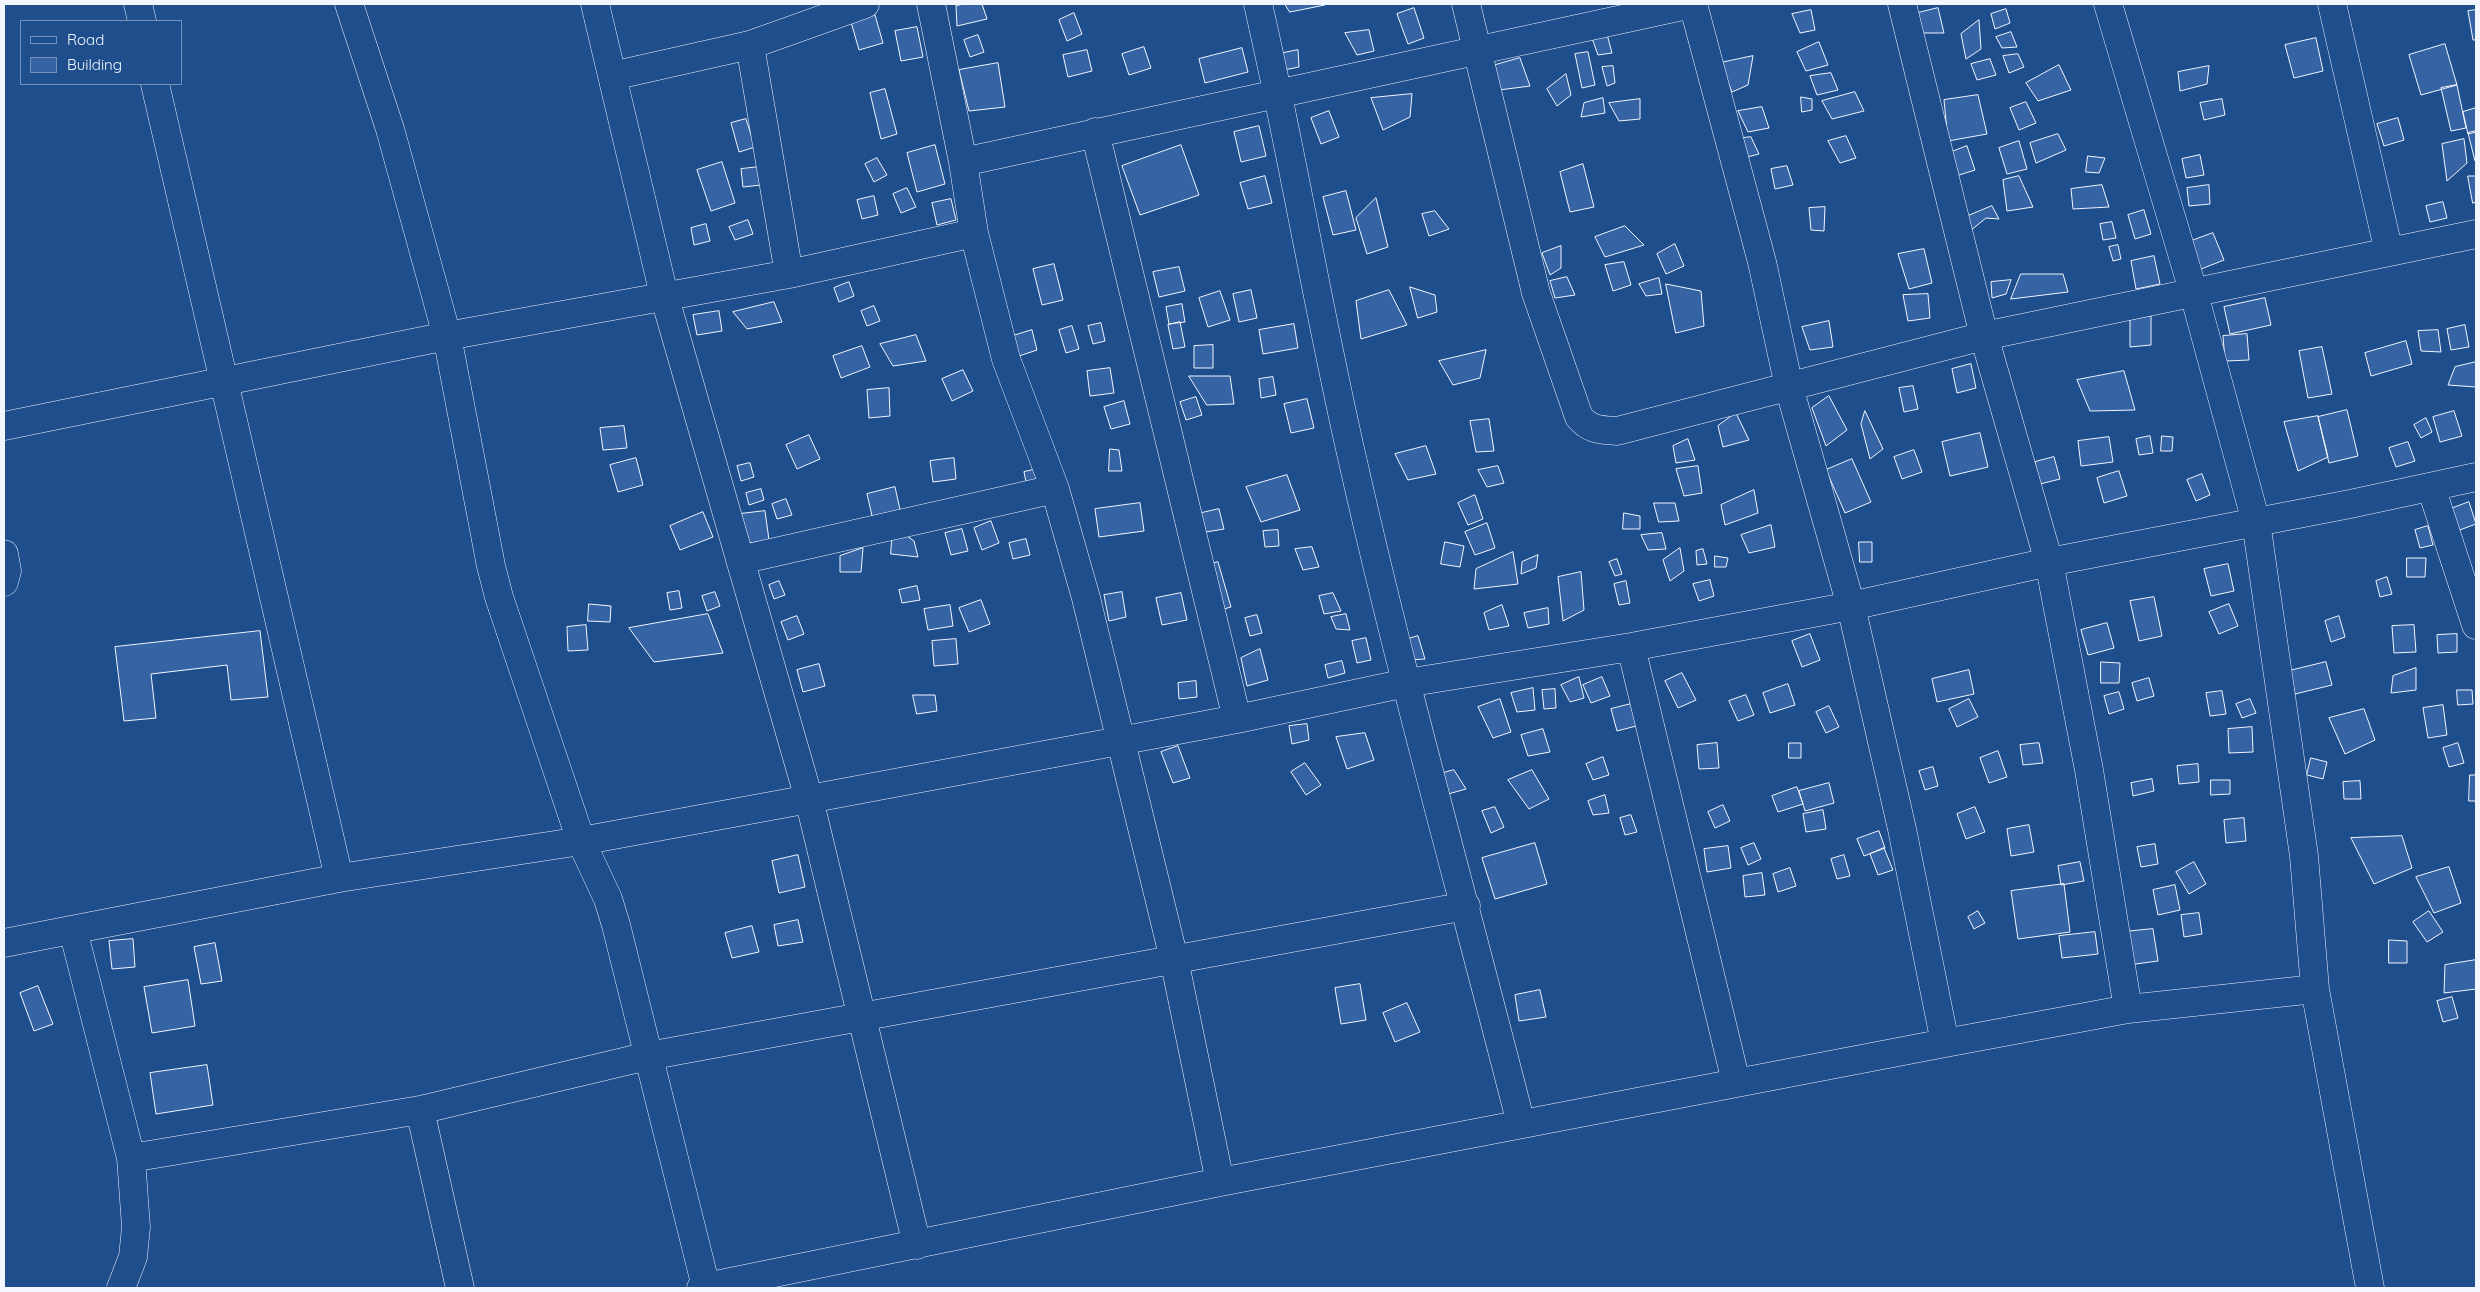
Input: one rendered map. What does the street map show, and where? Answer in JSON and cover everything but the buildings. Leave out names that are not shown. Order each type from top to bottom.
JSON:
[{"type":"street","points":[[138,4],[142,20]]},
{"type":"street","points":[[349,4],[390,128],[447,336],[491,566],[499,597],[581,841],[608,899],[616,925],[703,1288],[1220,1182],[1945,1042],[2128,1009],[2315,989]]},
{"type":"street","points":[[595,4],[664,295],[809,799],[860,1017],[917,1245]]},
{"type":"street","points":[[612,76],[750,45],[865,4]]},
{"type":"street","points":[[931,4],[963,162],[974,233],[1006,360],[1055,489],[1086,598],[1174,959],[1220,1182]]},
{"type":"street","points":[[1258,4],[1352,460],[1406,683],[1466,906],[1521,1124]]},
{"type":"street","points":[[1466,4],[1536,293],[1579,417],[1587,426],[1599,430],[1617,431],[1984,336],[2194,294],[2476,234]]},
{"type":"street","points":[[963,162],[1693,4],[1762,262],[1789,387],[1851,606],[1902,829],[1945,1042]]},
{"type":"street","points":[[1902,4],[1984,336],[2049,562],[2089,770],[2128,1009]]},
{"type":"street","points":[[2108,4],[2194,294],[2256,522],[2304,856],[2315,989],[2370,1288]]},
{"type":"street","points":[[2332,4],[2389,252]]},
{"type":"street","points":[[750,45],[789,274]]},
{"type":"street","points":[[155,85],[339,878]]},
{"type":"street","points":[[1095,132],[1237,719]]},
{"type":"street","points":[[4,426],[447,336],[664,295],[789,274],[974,233]]},
{"type":"street","points":[[4,943],[339,878],[581,841],[809,799],[1237,719],[1406,683],[1631,647],[1851,606],[2049,562],[2476,477]]},
{"type":"street","points":[[2431,487],[2476,625]]},
{"type":"street","points":[[740,560],[1055,489]]},
{"type":"street","points":[[4,554],[7,572],[4,582]]},
{"type":"street","points":[[1631,647],[1736,1082]]},
{"type":"street","points":[[131,1158],[420,1110],[648,1056],[1466,906]]},
{"type":"street","points":[[73,930],[131,1158],[136,1227],[133,1257],[120,1288]]},
{"type":"street","points":[[420,1110],[460,1288]]}]
